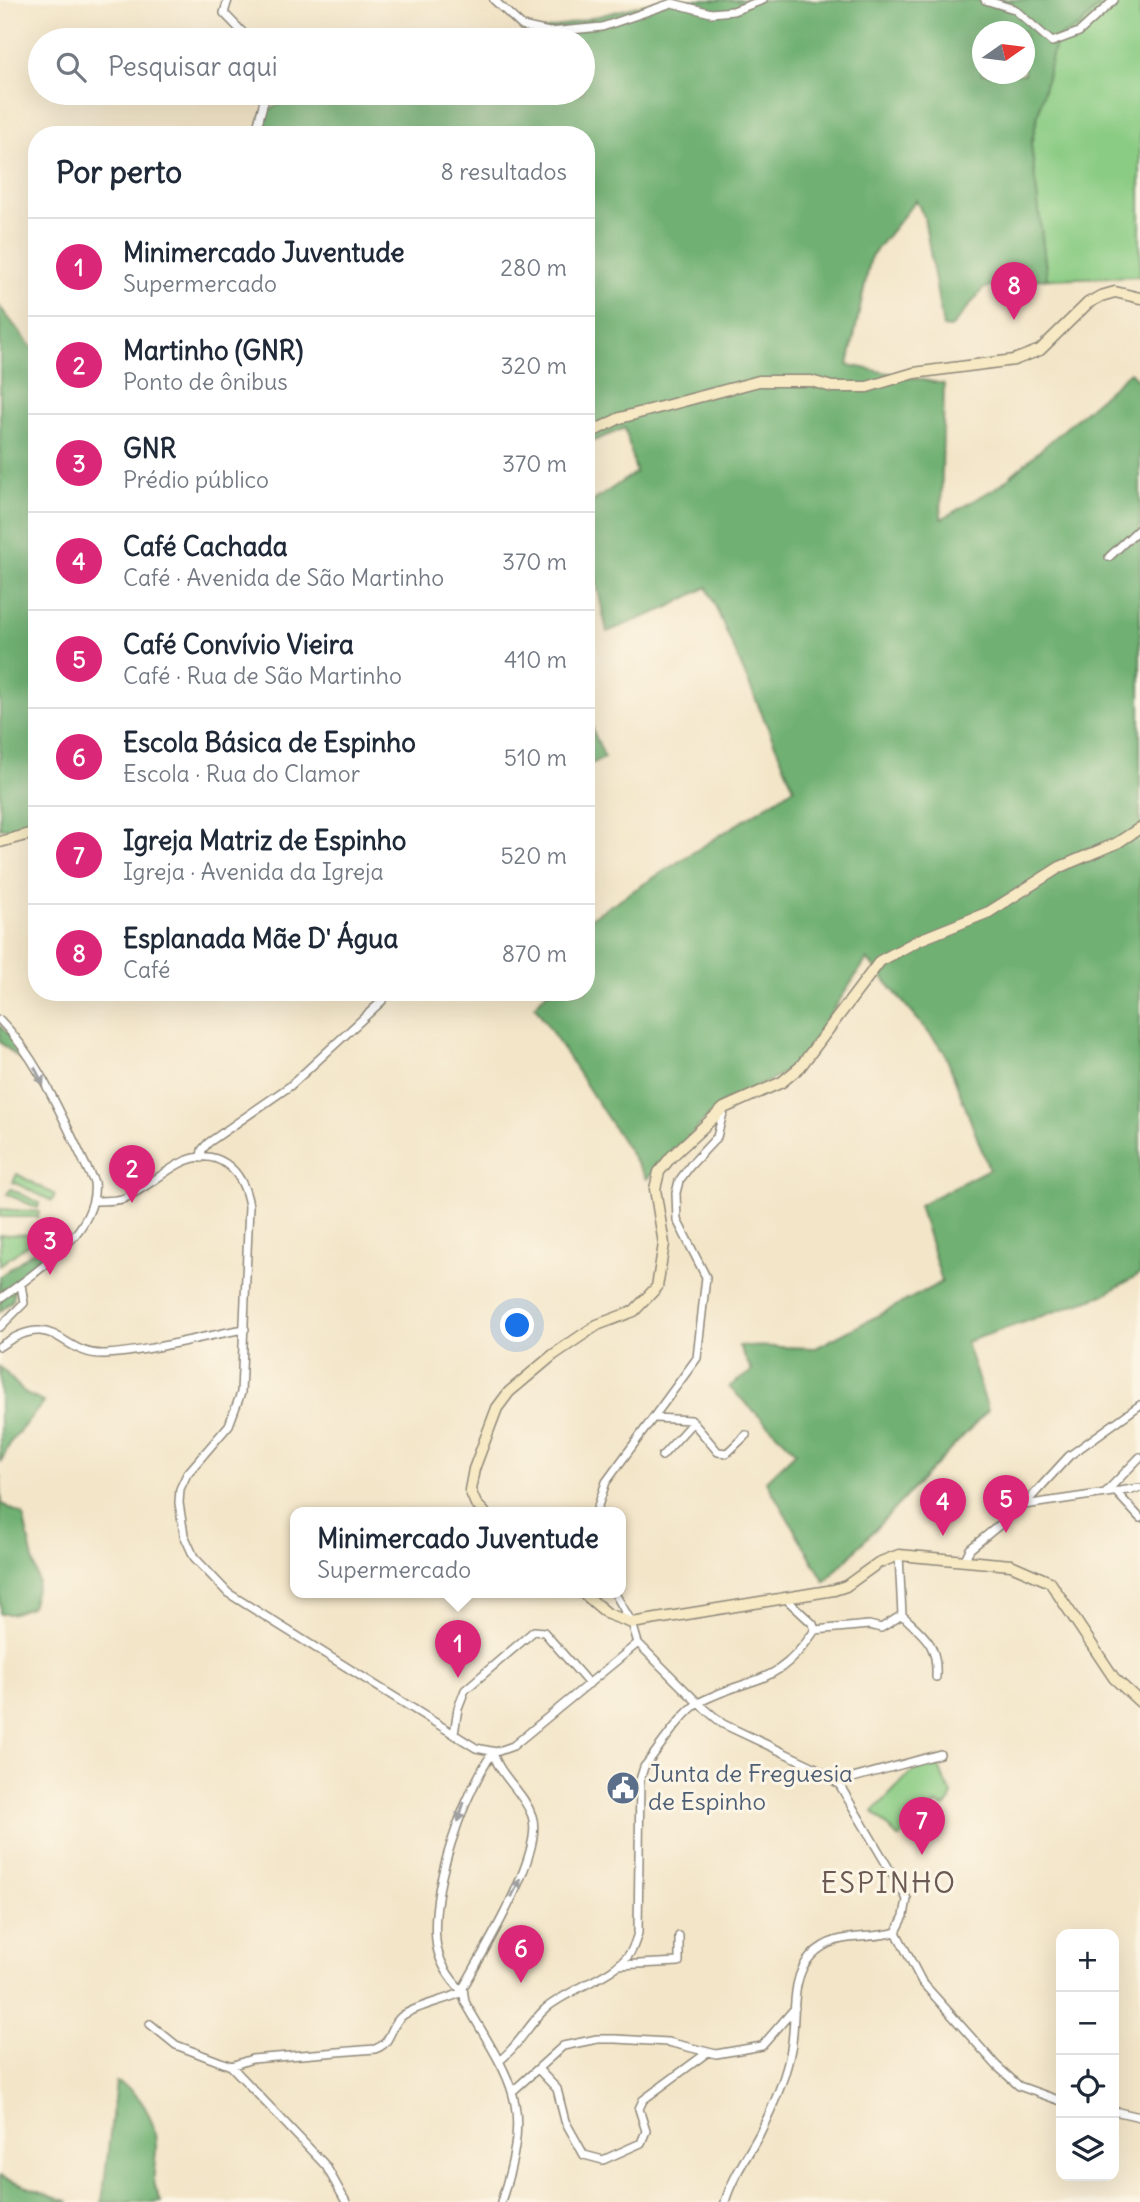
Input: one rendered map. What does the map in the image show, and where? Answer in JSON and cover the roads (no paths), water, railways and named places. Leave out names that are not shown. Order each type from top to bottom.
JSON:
[{"type":"main road","points":[[595,430],[620,418],[759,380],[811,381],[832,387],[867,387],[914,373],[1014,360],[1040,350],[1088,303],[1101,296],[1115,292],[1140,298]]},
{"type":"main road","points":[[479,1507],[470,1490],[474,1469],[497,1408],[509,1392],[561,1349],[597,1325],[634,1311],[651,1296],[661,1275],[664,1253],[655,1189],[659,1172],[724,1108],[782,1082],[800,1067],[880,961],[919,940],[989,912],[1060,867],[1118,843],[1140,828]]},
{"type":"main road","points":[[0,842],[28,834]]},
{"type":"main road","points":[[589,1598],[608,1614],[632,1623],[846,1586],[878,1563],[899,1555],[1011,1565],[1050,1583],[1114,1678],[1140,1702]]},
{"type":"street","points":[[228,0],[224,13],[238,28]]},
{"type":"street","points":[[494,0],[522,26],[531,28]]},
{"type":"street","points":[[591,28],[602,27],[672,3],[711,13],[733,11],[763,0]]},
{"type":"street","points":[[985,0],[1014,9],[1052,42],[1079,32],[1114,0]]},
{"type":"street","points":[[257,126],[263,105]]},
{"type":"street","points":[[1109,557],[1140,528]]},
{"type":"street","points":[[201,1158],[202,1150],[208,1143],[290,1086],[382,1001]]},
{"type":"street","points":[[0,1020],[17,1038],[30,1058],[94,1182],[95,1201],[69,1243],[0,1299]]},
{"type":"street","points":[[598,1507],[606,1482],[690,1372],[701,1345],[706,1277],[677,1220],[676,1193],[679,1181],[717,1137],[724,1108]]},
{"type":"street","points":[[95,1201],[124,1199],[179,1164],[201,1158],[222,1161],[242,1179],[249,1206],[242,1393],[236,1414],[187,1474],[180,1489],[179,1503],[184,1535],[194,1557],[228,1593],[476,1748],[493,1752],[513,1746],[638,1643]]},
{"type":"street","points":[[0,1327],[24,1303],[21,1284]]},
{"type":"street","points":[[0,1346],[32,1331],[48,1330],[78,1346],[104,1354],[245,1329]]},
{"type":"street","points":[[965,1559],[970,1549],[1024,1505],[1069,1456],[1140,1405]]},
{"type":"street","points":[[655,1418],[693,1422],[718,1452],[727,1453],[746,1435]]},
{"type":"street","points":[[662,1456],[693,1422]]},
{"type":"street","points":[[1105,1493],[1140,1457]]},
{"type":"street","points":[[1024,1505],[1140,1488]]},
{"type":"street","points":[[1116,1492],[1140,1518]]},
{"type":"street","points":[[899,1555],[902,1615],[932,1643],[937,1660],[936,1676]]},
{"type":"street","points":[[617,1598],[632,1623],[638,1643],[723,1724],[814,1767],[839,1784],[907,1899],[904,1916],[896,1932],[872,1938],[862,1934],[831,1942],[812,1955],[798,1974],[791,2051],[773,2103],[725,2202]]},
{"type":"street","points":[[785,1598],[813,1624],[815,1630]]},
{"type":"street","points":[[815,1630],[869,1625],[881,1628],[902,1615]]},
{"type":"street","points":[[499,2062],[510,2053],[545,2009],[570,1991],[618,1965],[630,1953],[638,1933],[640,1780],[644,1768],[698,1703],[769,1677],[799,1654],[815,1630]]},
{"type":"street","points":[[454,1734],[458,1708],[465,1690],[534,1631],[544,1632],[589,1684]]},
{"type":"street","points":[[493,1752],[467,1796],[459,1818],[437,1911],[436,1942],[443,1966],[463,1992],[465,2002],[514,2090],[518,2106],[517,2144],[501,2202]]},
{"type":"street","points":[[231,2066],[252,2059],[376,2049],[388,2042],[398,2019],[408,2012],[463,1992],[520,1879],[533,1841],[533,1817],[496,1762],[493,1752]]},
{"type":"street","points":[[839,1784],[940,1754]]},
{"type":"street","points":[[896,1932],[922,1982],[997,2066],[1019,2086],[1056,2099]]},
{"type":"street","points":[[618,1965],[679,1962],[679,1936]]},
{"type":"street","points":[[514,2090],[562,2046],[597,2039],[668,2042],[716,2054],[762,2046],[796,2007]]},
{"type":"street","points":[[150,2024],[176,2045],[231,2066],[326,2166],[346,2202]]},
{"type":"street","points":[[538,2068],[557,2089],[565,2121],[584,2155],[603,2160],[641,2143],[646,2131],[639,2109],[643,2100],[708,2052]]},
{"type":"street","points":[[1119,2112],[1140,2117]]},
{"type":"place","name":"Esplanada Mãe D' Água","points":[[1014,320]]},
{"type":"place","name":"Martinho (GNR)","points":[[132,1203]]},
{"type":"place","name":"GNR","points":[[50,1275]]},
{"type":"place","name":"Café Convívio Vieira","points":[[1006,1533]]},
{"type":"place","name":"Café Cachada","points":[[943,1536]]},
{"type":"place","name":"Minimercado Juventude","points":[[458,1678]]},
{"type":"place","name":"Junta de Freguesia de Espinho","points":[[623,1788]]},
{"type":"place","name":"Igreja Matriz de Espinho","points":[[922,1855]]},
{"type":"place","name":"Escola Básica de Espinho","points":[[521,1983]]},
{"type":"district","name":"ESPINHO","points":[[889,1883]]}]
